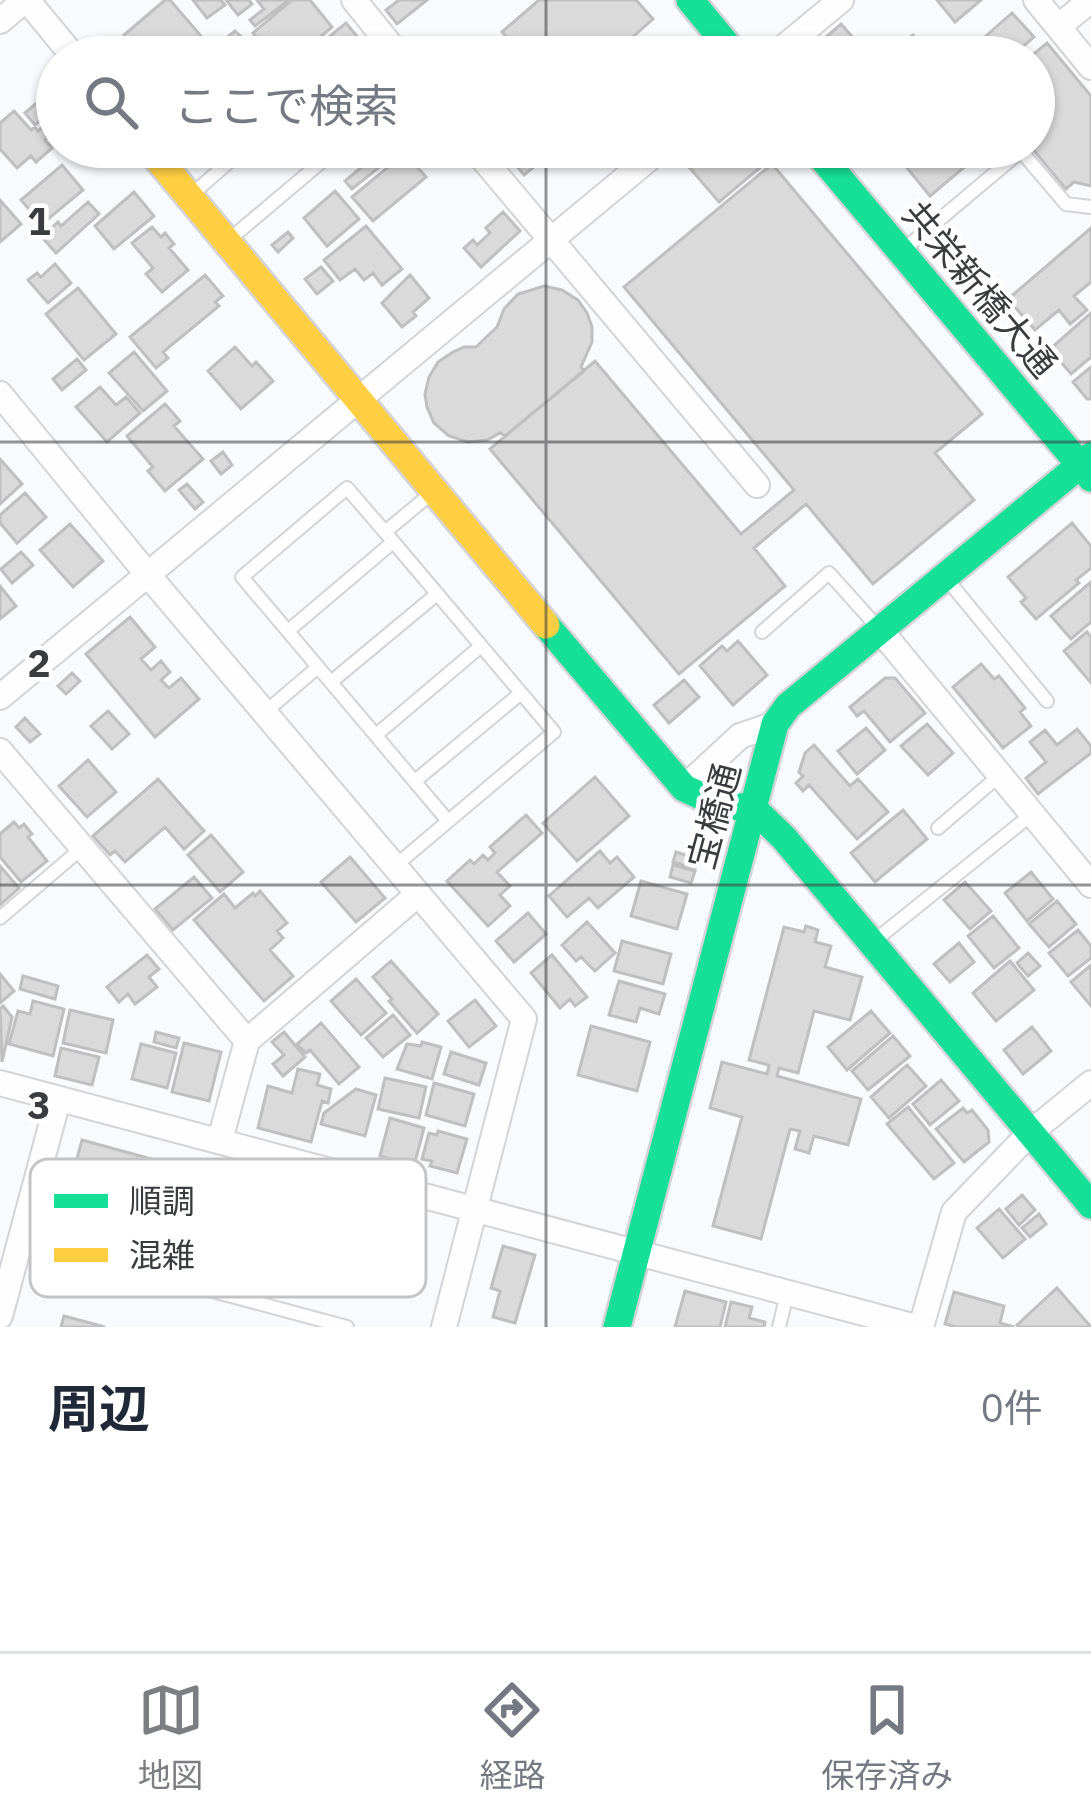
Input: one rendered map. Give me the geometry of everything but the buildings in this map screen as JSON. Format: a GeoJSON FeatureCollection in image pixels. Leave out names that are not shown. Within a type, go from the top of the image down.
{"type":"FeatureCollection","features":[{"type":"Feature","properties":{"kind":"street"},"geometry":{"type":"LineString","coordinates":[[0,21],[26,0],[56,36]]}},
{"type":"Feature","properties":{"kind":"street"},"geometry":{"type":"LineString","coordinates":[[353,0],[383,36]]}},
{"type":"Feature","properties":{"kind":"street"},"geometry":{"type":"LineString","coordinates":[[690,0],[720,36]]}},
{"type":"Feature","properties":{"kind":"street"},"geometry":{"type":"LineString","coordinates":[[797,36],[841,0]]}},
{"type":"Feature","properties":{"kind":"street"},"geometry":{"type":"LineString","coordinates":[[1036,0],[1091,67]]}},
{"type":"Feature","properties":{"kind":"street"},"geometry":{"type":"LineString","coordinates":[[1058,27],[1091,0]]}},
{"type":"Feature","properties":{"kind":"street"},"geometry":{"type":"LineString","coordinates":[[166,168],[684,788],[720,805],[753,808],[784,838],[1091,1205]]}},
{"type":"Feature","properties":{"kind":"street"},"geometry":{"type":"LineString","coordinates":[[490,168],[757,485]]}},
{"type":"Feature","properties":{"kind":"street"},"geometry":{"type":"LineString","coordinates":[[0,697],[638,168]]}},
{"type":"Feature","properties":{"kind":"street","name":"共栄新橋大通"},"geometry":{"type":"LineString","coordinates":[[831,168],[1088,466]]}},
{"type":"Feature","properties":{"kind":"street"},"geometry":{"type":"LineString","coordinates":[[0,394],[524,1019],[444,1327]]}},
{"type":"Feature","properties":{"kind":"street","name":"宝橋通"},"geometry":{"type":"LineString","coordinates":[[617,1327],[775,724],[788,706],[880,629],[1088,466]]}},
{"type":"Feature","properties":{"kind":"street"},"geometry":{"type":"LineString","coordinates":[[880,629],[1091,885]]}},
{"type":"Feature","properties":{"kind":"street"},"geometry":{"type":"LineString","coordinates":[[684,788],[740,736],[775,724]]}},
{"type":"Feature","properties":{"kind":"street"},"geometry":{"type":"LineString","coordinates":[[0,751],[247,1041]]}},
{"type":"Feature","properties":{"kind":"street"},"geometry":{"type":"LineString","coordinates":[[220,1140],[247,1041],[417,896]]}},
{"type":"Feature","properties":{"kind":"street"},"geometry":{"type":"LineString","coordinates":[[0,1083],[290,1159]]}},
{"type":"Feature","properties":{"kind":"street"},"geometry":{"type":"LineString","coordinates":[[426,1196],[918,1327],[954,1212],[1031,1132],[1091,1083]]}},
{"type":"Feature","properties":{"kind":"street"},"geometry":{"type":"LineString","coordinates":[[39,1159],[58,1100]]}},
{"type":"Feature","properties":{"kind":"street"},"geometry":{"type":"LineString","coordinates":[[0,1316],[6,1265],[30,1189]]}},
{"type":"Feature","properties":{"kind":"lane"},"geometry":{"type":"LineString","coordinates":[[189,196],[222,168]]}},
{"type":"Feature","properties":{"kind":"lane"},"geometry":{"type":"LineString","coordinates":[[227,242],[314,168]]}},
{"type":"Feature","properties":{"kind":"lane"},"geometry":{"type":"LineString","coordinates":[[902,252],[1001,168]]}},
{"type":"Feature","properties":{"kind":"lane"},"geometry":{"type":"LineString","coordinates":[[1035,168],[1066,204],[1091,207]]}},
{"type":"Feature","properties":{"kind":"lane"},"geometry":{"type":"LineString","coordinates":[[393,867],[448,821],[554,732],[347,488],[242,577],[448,821]]}},
{"type":"Feature","properties":{"kind":"lane"},"geometry":{"type":"LineString","coordinates":[[288,631],[434,492]]}},
{"type":"Feature","properties":{"kind":"lane"},"geometry":{"type":"LineString","coordinates":[[762,632],[829,572],[880,629]]}},
{"type":"Feature","properties":{"kind":"lane"},"geometry":{"type":"LineString","coordinates":[[945,577],[1047,700]]}},
{"type":"Feature","properties":{"kind":"lane"},"geometry":{"type":"LineString","coordinates":[[331,682],[437,594]]}},
{"type":"Feature","properties":{"kind":"lane"},"geometry":{"type":"LineString","coordinates":[[376,735],[481,646]]}},
{"type":"Feature","properties":{"kind":"lane"},"geometry":{"type":"LineString","coordinates":[[264,713],[319,668]]}},
{"type":"Feature","properties":{"kind":"lane"},"geometry":{"type":"LineString","coordinates":[[415,782],[520,693]]}},
{"type":"Feature","properties":{"kind":"lane"},"geometry":{"type":"LineString","coordinates":[[938,828],[1000,775]]}},
{"type":"Feature","properties":{"kind":"lane"},"geometry":{"type":"LineString","coordinates":[[872,943],[1032,814]]}},
{"type":"Feature","properties":{"kind":"lane"},"geometry":{"type":"LineString","coordinates":[[0,918],[82,847]]}},
{"type":"Feature","properties":{"kind":"lane"},"geometry":{"type":"LineString","coordinates":[[779,1327],[788,1292]]}},
{"type":"Feature","properties":{"kind":"lane"},"geometry":{"type":"LineString","coordinates":[[235,1297],[346,1327]]}},
{"type":"Feature","properties":{"kind":"traffic: fast"},"geometry":{"type":"LineString","coordinates":[[690,0],[720,36]]}},
{"type":"Feature","properties":{"kind":"traffic: fast"},"geometry":{"type":"LineString","coordinates":[[831,168],[1091,478]]}},
{"type":"Feature","properties":{"kind":"traffic: fast"},"geometry":{"type":"LineString","coordinates":[[617,1327],[775,724],[788,706],[1091,456]]}},
{"type":"Feature","properties":{"kind":"traffic: fast"},"geometry":{"type":"LineString","coordinates":[[546,625],[684,788],[720,805],[753,808],[784,838],[1091,1205]]}},
{"type":"Feature","properties":{"kind":"traffic: slow"},"geometry":{"type":"LineString","coordinates":[[165,168],[546,625]]}}]}
